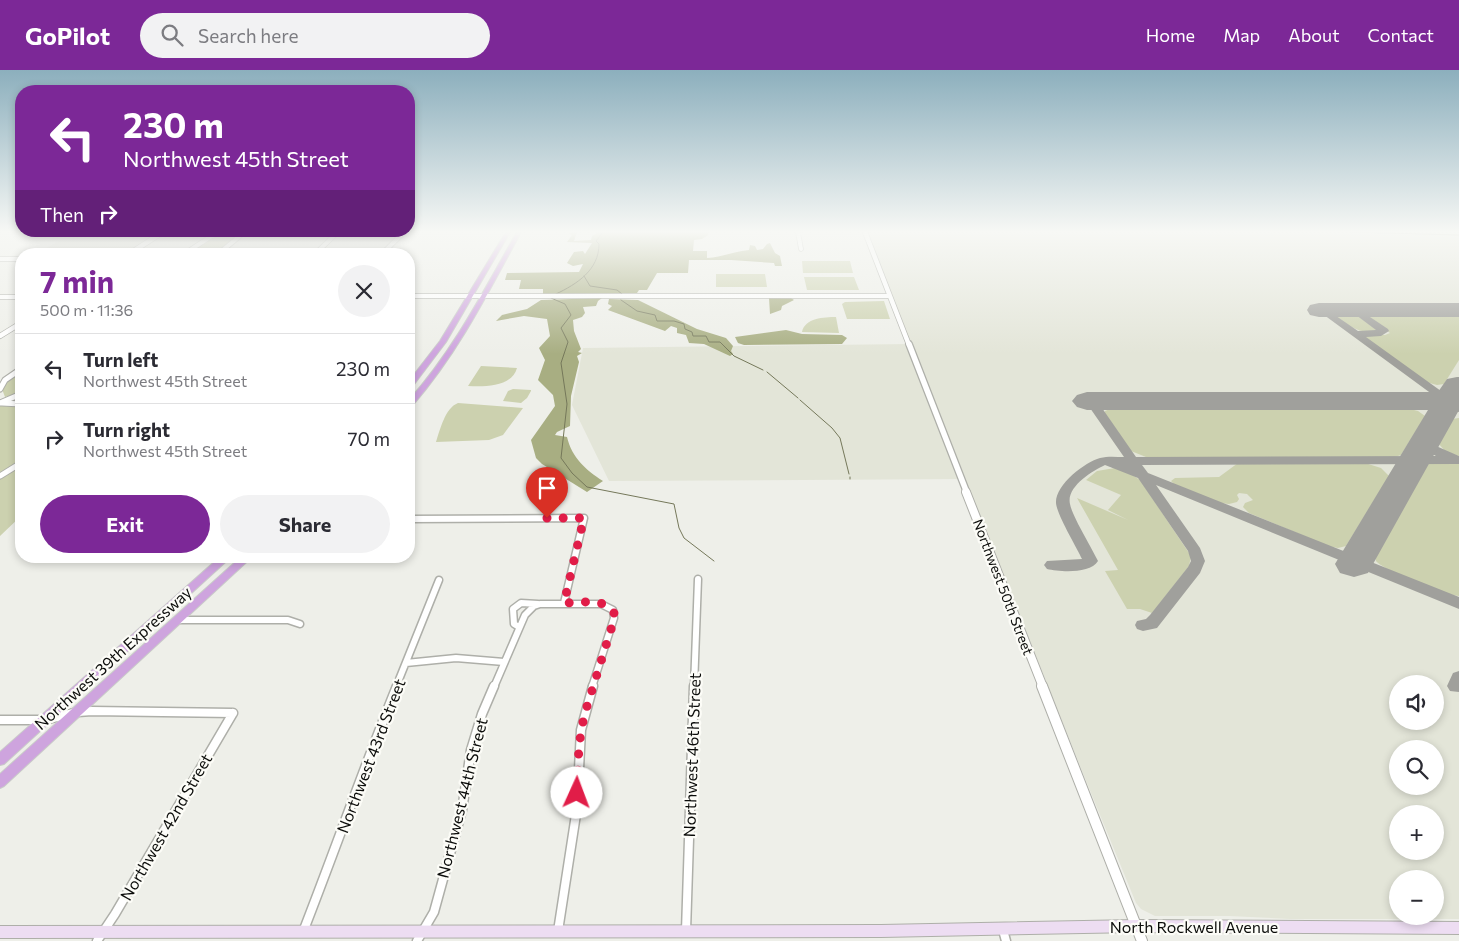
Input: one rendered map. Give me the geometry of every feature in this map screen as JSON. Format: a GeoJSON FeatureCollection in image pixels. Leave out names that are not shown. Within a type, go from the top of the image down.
{"type":"FeatureCollection","features":[{"type":"Feature","properties":{"kind":"highway"},"geometry":{"type":"LineString","coordinates":[[415,378],[438,349],[485,273]]}},
{"type":"Feature","properties":{"kind":"highway"},"geometry":{"type":"LineString","coordinates":[[415,396],[453,349],[497,273]]}},
{"type":"Feature","properties":{"kind":"highway"},"geometry":{"type":"LineString","coordinates":[[438,349],[453,349]]}},
{"type":"Feature","properties":{"kind":"highway","name":"Northwest 39th Expressway"},"geometry":{"type":"LineString","coordinates":[[0,760],[219,563]]}},
{"type":"Feature","properties":{"kind":"highway","name":"Northwest 39th Expressway"},"geometry":{"type":"LineString","coordinates":[[0,782],[241,563]]}},
{"type":"Feature","properties":{"kind":"main road","name":"North Rockwell Avenue"},"geometry":{"type":"LineString","coordinates":[[0,932],[100,936],[286,937],[303,932],[420,936],[518,936],[558,931],[620,936],[686,931],[754,936],[882,936],[1005,935],[1137,926],[1459,928]]}},
{"type":"Feature","properties":{"kind":"street","name":"Northwest 50th Street"},"geometry":{"type":"LineString","coordinates":[[880,273],[1142,941]]}},
{"type":"Feature","properties":{"kind":"street"},"geometry":{"type":"LineString","coordinates":[[415,296],[889,296]]}},
{"type":"Feature","properties":{"kind":"street"},"geometry":{"type":"LineString","coordinates":[[0,297],[15,297]]}},
{"type":"Feature","properties":{"kind":"street"},"geometry":{"type":"LineString","coordinates":[[0,336],[15,327]]}},
{"type":"Feature","properties":{"kind":"street"},"geometry":{"type":"LineString","coordinates":[[0,389],[5,380],[15,373]]}},
{"type":"Feature","properties":{"kind":"street"},"geometry":{"type":"LineString","coordinates":[[0,403],[15,397]]}},
{"type":"Feature","properties":{"kind":"street"},"geometry":{"type":"LineString","coordinates":[[0,403],[15,404]]}},
{"type":"Feature","properties":{"kind":"street"},"geometry":{"type":"LineString","coordinates":[[0,476],[15,467]]}},
{"type":"Feature","properties":{"kind":"street"},"geometry":{"type":"LineString","coordinates":[[415,519],[584,518],[564,603]]}},
{"type":"Feature","properties":{"kind":"street","name":"Northwest 46th Street"},"geometry":{"type":"LineString","coordinates":[[686,931],[698,579]]}},
{"type":"Feature","properties":{"kind":"street","name":"Northwest 43rd Street"},"geometry":{"type":"LineString","coordinates":[[303,932],[343,829],[355,790],[439,580]]}},
{"type":"Feature","properties":{"kind":"street"},"geometry":{"type":"LineString","coordinates":[[519,627],[514,624],[512,609],[521,603],[606,605],[612,610],[614,618],[584,716],[579,745],[576,817],[558,931]]}},
{"type":"Feature","properties":{"kind":"street","name":"Northwest 44th Street"},"geometry":{"type":"LineString","coordinates":[[420,936],[434,912],[459,822],[476,731],[519,627],[528,610],[540,604]]}},
{"type":"Feature","properties":{"kind":"street"},"geometry":{"type":"LineString","coordinates":[[179,620],[288,620],[300,624]]}},
{"type":"Feature","properties":{"kind":"street"},"geometry":{"type":"LineString","coordinates":[[406,663],[456,658],[504,662]]}},
{"type":"Feature","properties":{"kind":"street"},"geometry":{"type":"LineString","coordinates":[[0,720],[44,720],[78,712]]}},
{"type":"Feature","properties":{"kind":"street","name":"Northwest 42nd Street"},"geometry":{"type":"LineString","coordinates":[[78,712],[234,713],[100,936]]}},
{"type":"Feature","properties":{"kind":"shaded area"},"geometry":{"type":"Polygon","coordinates":[[[883,273],[1459,273],[1459,919],[1444,919],[1444,870],[1389,870],[1389,919],[1155,916],[1141,909],[1136,903],[965,479],[609,481],[572,405],[583,348],[910,344],[883,273]]]}},
{"type":"Feature","properties":{"kind":"green space"},"geometry":{"type":"Polygon","coordinates":[[[507,273],[688,273],[657,273],[647,290],[639,290],[637,293],[543,294],[543,289],[519,289],[521,280],[505,280],[507,273]]]}},
{"type":"Feature","properties":{"kind":"green space"},"geometry":{"type":"Polygon","coordinates":[[[803,273],[853,273],[803,273],[803,273]]]}},
{"type":"Feature","properties":{"kind":"green space"},"geometry":{"type":"Polygon","coordinates":[[[716,274],[765,274],[767,287],[716,287],[716,274]]]}},
{"type":"Feature","properties":{"kind":"green space"},"geometry":{"type":"Polygon","coordinates":[[[804,277],[854,277],[859,290],[807,290],[804,277]]]}},
{"type":"Feature","properties":{"kind":"green space"},"geometry":{"type":"Polygon","coordinates":[[[602,298],[596,306],[583,307],[585,313],[582,317],[573,320],[574,331],[581,349],[578,352],[582,353],[577,356],[579,362],[571,396],[570,426],[557,432],[555,435],[567,437],[572,451],[580,463],[603,481],[587,492],[542,464],[536,458],[531,440],[555,406],[553,395],[538,380],[545,360],[539,348],[550,336],[547,319],[524,316],[496,321],[502,315],[527,309],[541,300],[602,298]]]}},
{"type":"Feature","properties":{"kind":"green space"},"geometry":{"type":"Polygon","coordinates":[[[769,298],[791,298],[794,300],[782,306],[781,310],[770,314],[769,298]]]}},
{"type":"Feature","properties":{"kind":"green space"},"geometry":{"type":"Polygon","coordinates":[[[609,299],[638,300],[697,329],[726,338],[733,346],[731,351],[733,354],[730,356],[704,344],[689,343],[686,335],[677,333],[677,328],[671,326],[665,331],[608,310],[612,306],[608,304],[609,299]]]}},
{"type":"Feature","properties":{"kind":"green space"},"geometry":{"type":"Polygon","coordinates":[[[884,301],[890,319],[847,319],[842,304],[845,302],[884,301]]]}},
{"type":"Feature","properties":{"kind":"green space"},"geometry":{"type":"Polygon","coordinates":[[[1336,313],[1354,313],[1378,331],[1365,332],[1354,328],[1334,315],[1336,313]]]}},
{"type":"Feature","properties":{"kind":"green space"},"geometry":{"type":"Polygon","coordinates":[[[1368,313],[1459,313],[1459,360],[1444,384],[1437,385],[1426,382],[1362,335],[1385,335],[1390,333],[1368,316],[1368,313]]]}},
{"type":"Feature","properties":{"kind":"green space"},"geometry":{"type":"Polygon","coordinates":[[[836,317],[839,333],[802,332],[804,327],[811,321],[836,317]]]}},
{"type":"Feature","properties":{"kind":"green space"},"geometry":{"type":"Polygon","coordinates":[[[786,330],[802,334],[842,335],[847,338],[842,344],[744,345],[738,343],[735,337],[786,330]]]}},
{"type":"Feature","properties":{"kind":"green space"},"geometry":{"type":"Polygon","coordinates":[[[481,366],[517,368],[514,374],[504,382],[489,386],[468,386],[481,366]]]}},
{"type":"Feature","properties":{"kind":"green space"},"geometry":{"type":"Polygon","coordinates":[[[15,376],[15,394],[5,397],[2,389],[15,376]]]}},
{"type":"Feature","properties":{"kind":"green space"},"geometry":{"type":"Polygon","coordinates":[[[513,389],[531,391],[521,403],[503,401],[508,391],[513,389]]]}},
{"type":"Feature","properties":{"kind":"green space"},"geometry":{"type":"Polygon","coordinates":[[[458,403],[523,408],[503,435],[489,440],[436,442],[446,414],[458,403]]]}},
{"type":"Feature","properties":{"kind":"green space"},"geometry":{"type":"Polygon","coordinates":[[[0,404],[15,404],[15,522],[0,536],[0,404]]]}},
{"type":"Feature","properties":{"kind":"green space"},"geometry":{"type":"Polygon","coordinates":[[[1110,409],[1410,409],[1418,411],[1425,416],[1401,455],[1395,457],[1146,457],[1131,451],[1105,413],[1105,411],[1110,409]]]}},
{"type":"Feature","properties":{"kind":"green space"},"geometry":{"type":"Polygon","coordinates":[[[1459,418],[1459,456],[1445,451],[1438,443],[1452,419],[1459,418]]]}},
{"type":"Feature","properties":{"kind":"green space"},"geometry":{"type":"Polygon","coordinates":[[[1238,463],[1365,463],[1381,468],[1389,476],[1346,546],[1338,548],[1328,546],[1249,513],[1243,507],[1245,503],[1253,500],[1247,494],[1239,493],[1237,495],[1239,499],[1237,502],[1229,504],[1220,503],[1175,485],[1171,481],[1175,478],[1219,477],[1238,463]]]}},
{"type":"Feature","properties":{"kind":"green space"},"geometry":{"type":"Polygon","coordinates":[[[1430,463],[1459,463],[1459,596],[1441,592],[1390,571],[1376,561],[1375,557],[1426,465],[1430,463]]]}},
{"type":"Feature","properties":{"kind":"green space"},"geometry":{"type":"Polygon","coordinates":[[[1115,468],[1128,472],[1140,480],[1191,556],[1189,566],[1152,613],[1140,609],[1127,609],[1105,571],[1118,570],[1077,498],[1128,520],[1108,510],[1121,495],[1086,480],[1097,471],[1115,468]]]}},
{"type":"Feature","properties":{"kind":"waterway"},"geometry":{"type":"LineString","coordinates":[[584,276],[587,273]]}},
{"type":"Feature","properties":{"kind":"waterway"},"geometry":{"type":"LineString","coordinates":[[556,294],[572,286],[584,276]]}},
{"type":"Feature","properties":{"kind":"waterway"},"geometry":{"type":"LineString","coordinates":[[584,276],[590,286],[617,290],[622,294]]}},
{"type":"Feature","properties":{"kind":"waterway"},"geometry":{"type":"LineString","coordinates":[[551,298],[565,304],[571,315],[561,328],[568,342],[561,363],[567,404],[561,458],[572,473],[587,487],[674,504],[679,528],[684,538],[714,561]]}},
{"type":"Feature","properties":{"kind":"waterway"},"geometry":{"type":"LineString","coordinates":[[621,300],[637,311],[655,315],[657,321],[674,321],[684,324],[685,329],[692,332],[693,336],[706,336],[709,342],[720,342],[734,356],[763,370]]}},
{"type":"Feature","properties":{"kind":"waterway"},"geometry":{"type":"LineString","coordinates":[[767,372],[798,398]]}},
{"type":"Feature","properties":{"kind":"waterway"},"geometry":{"type":"LineString","coordinates":[[800,400],[832,428],[840,438],[849,474]]}},
{"type":"Feature","properties":{"kind":"taxiway"},"geometry":{"type":"LineString","coordinates":[[1323,310],[1356,334]]}},
{"type":"Feature","properties":{"kind":"taxiway"},"geometry":{"type":"LineString","coordinates":[[1355,310],[1384,331],[1381,333],[1356,334]]}},
{"type":"Feature","properties":{"kind":"taxiway"},"geometry":{"type":"LineString","coordinates":[[1356,334],[1459,409]]}},
{"type":"Feature","properties":{"kind":"taxiway"},"geometry":{"type":"LineString","coordinates":[[1112,401],[1098,403],[1096,408],[1133,461]]}},
{"type":"Feature","properties":{"kind":"taxiway"},"geometry":{"type":"LineString","coordinates":[[1426,439],[1432,449],[1451,457]]}},
{"type":"Feature","properties":{"kind":"taxiway"},"geometry":{"type":"LineString","coordinates":[[1133,461],[1459,460]]}},
{"type":"Feature","properties":{"kind":"taxiway"},"geometry":{"type":"LineString","coordinates":[[1052,565],[1082,565],[1091,561],[1063,505],[1063,498],[1070,485],[1076,478],[1103,461],[1133,461]]}},
{"type":"Feature","properties":{"kind":"taxiway"},"geometry":{"type":"LineString","coordinates":[[1133,461],[1143,476]]}},
{"type":"Feature","properties":{"kind":"taxiway"},"geometry":{"type":"LineString","coordinates":[[1111,464],[1143,476]]}},
{"type":"Feature","properties":{"kind":"taxiway"},"geometry":{"type":"LineString","coordinates":[[1143,476],[1459,603]]}},
{"type":"Feature","properties":{"kind":"taxiway"},"geometry":{"type":"LineString","coordinates":[[1143,476],[1195,551],[1198,561],[1195,569],[1156,619],[1151,624],[1143,625]]}},
{"type":"Feature","properties":{"kind":"taxiway"},"geometry":{"type":"LineString","coordinates":[[1456,686],[1459,678]]}},
{"type":"Feature","properties":{"kind":"runway"},"geometry":{"type":"LineString","coordinates":[[1319,310],[1459,310]]}},
{"type":"Feature","properties":{"kind":"runway"},"geometry":{"type":"LineString","coordinates":[[1448,401],[1457,385]]}},
{"type":"Feature","properties":{"kind":"runway"},"geometry":{"type":"LineString","coordinates":[[1087,401],[1448,401]]}},
{"type":"Feature","properties":{"kind":"runway"},"geometry":{"type":"LineString","coordinates":[[1354,564],[1448,401]]}},
{"type":"Feature","properties":{"kind":"runway"},"geometry":{"type":"LineString","coordinates":[[1448,401],[1459,401]]}},
{"type":"Feature","properties":{"kind":"route"},"geometry":{"type":"LineString","coordinates":[[547,518],[584,518],[564,603],[606,605],[614,613],[613,623],[584,716],[579,745],[577,793]]}}]}
